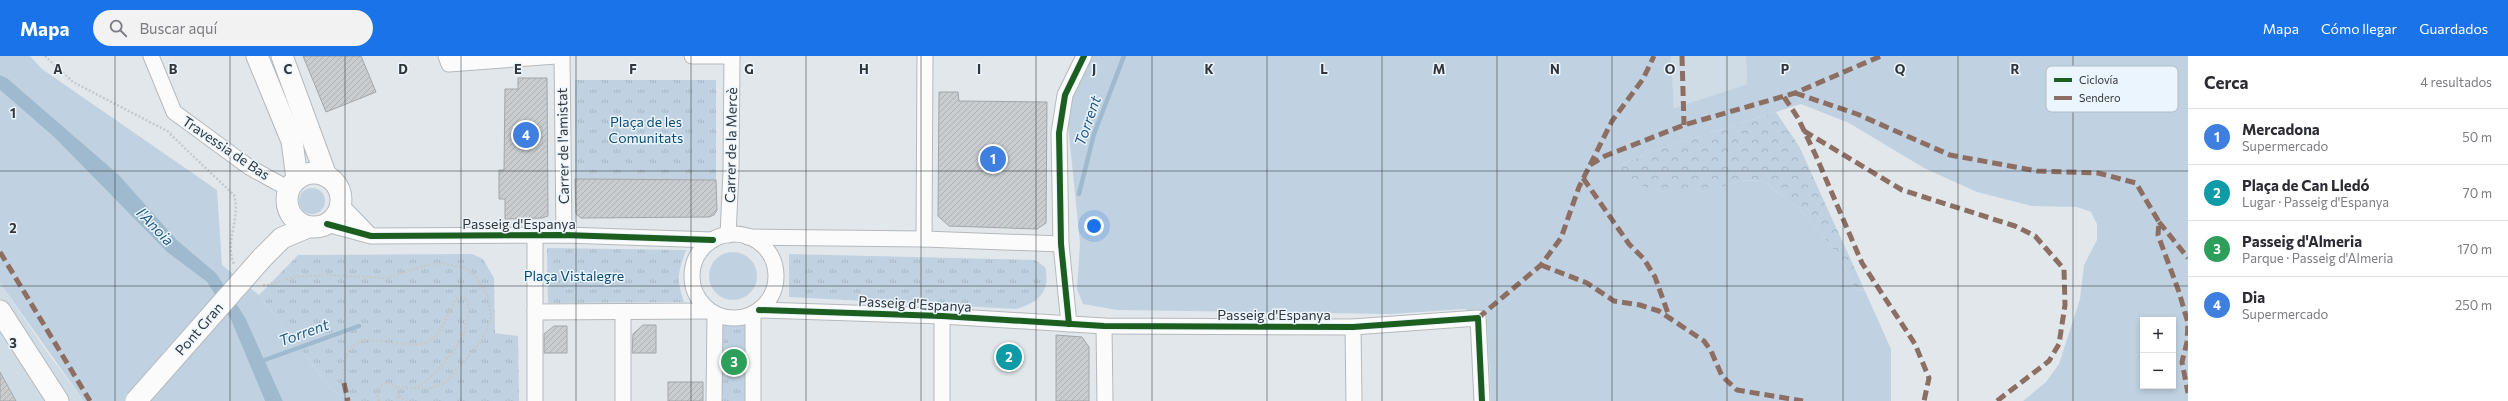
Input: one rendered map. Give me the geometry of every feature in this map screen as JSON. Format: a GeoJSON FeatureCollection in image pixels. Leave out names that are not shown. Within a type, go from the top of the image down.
{"type":"FeatureCollection","features":[{"type":"Feature","properties":{"kind":"street","name":"Travessia de Bas"},"geometry":{"type":"LineString","coordinates":[[151,56],[174,112],[249,167],[291,192]]}},
{"type":"Feature","properties":{"kind":"street"},"geometry":{"type":"LineString","coordinates":[[257,56],[292,141],[291,192],[297,222],[318,225]]}},
{"type":"Feature","properties":{"kind":"street"},"geometry":{"type":"LineString","coordinates":[[282,56],[326,176],[338,188],[341,205],[371,236]]}},
{"type":"Feature","properties":{"kind":"street"},"geometry":{"type":"LineString","coordinates":[[448,60],[556,56]]}},
{"type":"Feature","properties":{"kind":"street","name":"Carrer de l'amistat"},"geometry":{"type":"LineString","coordinates":[[562,56],[564,235]]}},
{"type":"Feature","properties":{"kind":"street"},"geometry":{"type":"LineString","coordinates":[[692,56],[732,56]]}},
{"type":"Feature","properties":{"kind":"street","name":"Carrer de la Mercè"},"geometry":{"type":"LineString","coordinates":[[728,235],[731,172],[732,56]]}},
{"type":"Feature","properties":{"kind":"street"},"geometry":{"type":"LineString","coordinates":[[924,239],[925,56]]}},
{"type":"Feature","properties":{"kind":"street"},"geometry":{"type":"LineString","coordinates":[[1069,324],[1061,244],[1060,133],[1065,95],[1084,56]]}},
{"type":"Feature","properties":{"kind":"street"},"geometry":{"type":"LineString","coordinates":[[262,258],[291,192],[311,173],[326,176]]}},
{"type":"Feature","properties":{"kind":"street"},"geometry":{"type":"LineString","coordinates":[[262,258],[282,238],[318,225],[336,216],[341,205]]}},
{"type":"Feature","properties":{"kind":"street","name":"Passeig d'Espanya"},"geometry":{"type":"LineString","coordinates":[[318,225],[371,236],[564,235],[714,240]]}},
{"type":"Feature","properties":{"kind":"street","name":"Passeig d'Espanya"},"geometry":{"type":"LineString","coordinates":[[1061,244],[924,239],[748,237],[728,235],[714,240],[702,248],[695,260],[692,274],[693,288],[700,301],[712,312],[727,318],[740,318],[756,312],[942,316],[1104,326],[1353,327],[1478,318],[1482,401]]}},
{"type":"Feature","properties":{"kind":"street"},"geometry":{"type":"LineString","coordinates":[[535,236],[535,401]]}},
{"type":"Feature","properties":{"kind":"street","name":"Passeig d'Espanya"},"geometry":{"type":"LineString","coordinates":[[748,237],[759,243],[768,252],[774,270],[774,289],[768,301],[756,312]]}},
{"type":"Feature","properties":{"kind":"street","name":"Pont Gran"},"geometry":{"type":"LineString","coordinates":[[136,401],[262,258]]}},
{"type":"Feature","properties":{"kind":"street"},"geometry":{"type":"LineString","coordinates":[[0,311],[58,401]]}},
{"type":"Feature","properties":{"kind":"street","name":"Passeig d'Espanya"},"geometry":{"type":"LineString","coordinates":[[535,312],[712,312]]}},
{"type":"Feature","properties":{"kind":"street"},"geometry":{"type":"LineString","coordinates":[[623,312],[623,401]]}},
{"type":"Feature","properties":{"kind":"street"},"geometry":{"type":"LineString","coordinates":[[712,312],[714,401]]}},
{"type":"Feature","properties":{"kind":"street"},"geometry":{"type":"LineString","coordinates":[[752,401],[756,312]]}},
{"type":"Feature","properties":{"kind":"street"},"geometry":{"type":"LineString","coordinates":[[942,316],[942,401]]}},
{"type":"Feature","properties":{"kind":"street"},"geometry":{"type":"LineString","coordinates":[[1104,326],[1105,401]]}},
{"type":"Feature","properties":{"kind":"street"},"geometry":{"type":"LineString","coordinates":[[1353,327],[1354,401]]}},
{"type":"Feature","properties":{"kind":"path"},"geometry":{"type":"LineString","coordinates":[[44,56],[73,82],[170,134],[234,196],[237,208],[230,252],[237,270]]}},
{"type":"Feature","properties":{"kind":"path"},"geometry":{"type":"LineString","coordinates":[[170,134],[180,117]]}},
{"type":"Feature","properties":{"kind":"path"},"geometry":{"type":"LineString","coordinates":[[258,285],[270,285],[294,277],[327,275],[386,278],[430,264],[442,263],[465,268],[475,275],[487,295],[491,319],[481,342],[450,380],[434,388],[397,387],[392,384],[382,384],[377,392],[379,401]]}},
{"type":"Feature","properties":{"kind":"path"},"geometry":{"type":"LineString","coordinates":[[344,383],[346,359],[356,345],[373,340],[416,344],[428,342],[441,328],[456,299],[462,297],[467,299],[469,304],[466,323],[454,350],[431,377],[414,388]]}},
{"type":"Feature","properties":{"kind":"path"},"geometry":{"type":"LineString","coordinates":[[397,387],[400,396],[407,401]]}},
{"type":"Feature","properties":{"kind":"path"},"geometry":{"type":"LineString","coordinates":[[397,401],[400,396]]}},
{"type":"Feature","properties":{"kind":"shaded area"},"geometry":{"type":"Polygon","coordinates":[[[1671,56],[1746,56],[1747,84],[1674,108],[1671,56]]]}},
{"type":"Feature","properties":{"kind":"shaded area"},"geometry":{"type":"Polygon","coordinates":[[[0,283],[49,355],[84,401],[0,401],[0,283]]]}},
{"type":"Feature","properties":{"kind":"green space"},"geometry":{"type":"Polygon","coordinates":[[[0,56],[30,56],[42,69],[217,190],[222,265],[259,295],[331,389],[350,401],[283,401],[245,317],[216,273],[177,240],[119,175],[7,78],[0,75],[0,56]]]}},
{"type":"Feature","properties":{"kind":"green space"},"geometry":{"type":"Polygon","coordinates":[[[1091,56],[1671,56],[1674,108],[1747,84],[1746,56],[2188,56],[2188,401],[2023,401],[2046,382],[2059,364],[2080,299],[2084,265],[2097,240],[2097,224],[2091,212],[2077,207],[2032,206],[1977,192],[1924,168],[1849,123],[1801,104],[1659,149],[1612,168],[1717,189],[1740,180],[1764,181],[1800,210],[1824,237],[1843,262],[1855,290],[1865,291],[1891,349],[1891,401],[1491,401],[1487,326],[1465,309],[1391,314],[1117,310],[1083,304],[1077,289],[1080,243],[1067,115],[1075,84],[1091,56]]]}},
{"type":"Feature","properties":{"kind":"green space","name":"Plaça de les Comunitats"},"geometry":{"type":"Polygon","coordinates":[[[575,80],[716,80],[716,180],[575,179],[575,80]]]}},
{"type":"Feature","properties":{"kind":"green space"},"geometry":{"type":"Polygon","coordinates":[[[0,90],[54,137],[167,252],[207,282],[231,320],[265,401],[84,401],[0,283],[0,90]]]}},
{"type":"Feature","properties":{"kind":"green space"},"geometry":{"type":"Polygon","coordinates":[[[1776,112],[1799,146],[1865,291],[1855,290],[1843,262],[1824,237],[1800,210],[1764,181],[1740,180],[1717,189],[1680,194],[1644,187],[1612,168],[1659,149],[1776,112]]]}},
{"type":"Feature","properties":{"kind":"green space"},"geometry":{"type":"Polygon","coordinates":[[[312,188],[321,192],[325,201],[321,210],[312,214],[303,210],[299,201],[303,192],[312,188]]]}},
{"type":"Feature","properties":{"kind":"green space","name":"Plaça Vistalegre"},"geometry":{"type":"Polygon","coordinates":[[[547,248],[686,250],[679,276],[684,302],[548,303],[547,248]]]}},
{"type":"Feature","properties":{"kind":"green space"},"geometry":{"type":"Polygon","coordinates":[[[728,252],[738,252],[747,256],[753,262],[756,267],[756,285],[747,296],[738,300],[728,300],[719,296],[713,290],[709,281],[709,271],[713,262],[719,256],[728,252]]]}},
{"type":"Feature","properties":{"kind":"green space"},"geometry":{"type":"Polygon","coordinates":[[[472,254],[483,259],[494,278],[495,333],[518,336],[519,401],[350,401],[331,389],[259,295],[298,255],[472,254]]]}},
{"type":"Feature","properties":{"kind":"green space"},"geometry":{"type":"Polygon","coordinates":[[[789,254],[1035,260],[1045,267],[1046,283],[1045,289],[1037,299],[1032,303],[1017,309],[789,297],[789,254]]]}},
{"type":"Feature","properties":{"kind":"green space"},"geometry":{"type":"Polygon","coordinates":[[[720,324],[750,324],[748,401],[719,401],[720,324]]]}},
{"type":"Feature","properties":{"kind":"water","name":"l'Anoia"},"geometry":{"type":"Polygon","coordinates":[[[0,75],[7,78],[119,175],[177,240],[216,273],[245,317],[283,401],[265,401],[231,320],[207,282],[167,252],[54,137],[0,90],[0,75]]]}},
{"type":"Feature","properties":{"kind":"building"},"geometry":{"type":"Polygon","coordinates":[[[303,56],[361,56],[376,92],[326,112],[303,56]]]}},
{"type":"Feature","properties":{"kind":"building"},"geometry":{"type":"Polygon","coordinates":[[[518,78],[547,78],[548,216],[542,218],[505,219],[505,199],[499,199],[499,170],[504,170],[505,89],[518,89],[518,78]]]}},
{"type":"Feature","properties":{"kind":"building"},"geometry":{"type":"Polygon","coordinates":[[[939,92],[958,92],[959,101],[1047,102],[1046,223],[1037,229],[949,226],[938,216],[939,92]]]}},
{"type":"Feature","properties":{"kind":"building"},"geometry":{"type":"Polygon","coordinates":[[[575,179],[716,180],[717,210],[714,215],[709,217],[581,218],[576,214],[575,179]]]}},
{"type":"Feature","properties":{"kind":"building"},"geometry":{"type":"Polygon","coordinates":[[[643,325],[656,325],[656,353],[632,353],[633,334],[643,325]]]}},
{"type":"Feature","properties":{"kind":"building"},"geometry":{"type":"Polygon","coordinates":[[[554,326],[567,326],[567,353],[544,353],[544,334],[554,326]]]}},
{"type":"Feature","properties":{"kind":"building"},"geometry":{"type":"Polygon","coordinates":[[[1056,335],[1082,337],[1089,347],[1089,401],[1056,401],[1056,335]]]}},
{"type":"Feature","properties":{"kind":"building"},"geometry":{"type":"Polygon","coordinates":[[[0,372],[16,401],[0,401],[0,372]]]}},
{"type":"Feature","properties":{"kind":"building"},"geometry":{"type":"Polygon","coordinates":[[[668,382],[703,382],[703,401],[668,401],[668,382]]]}},
{"type":"Feature","properties":{"kind":"waterway","name":"Torrent"},"geometry":{"type":"LineString","coordinates":[[1079,194],[1094,134],[1124,56]]}},
{"type":"Feature","properties":{"kind":"waterway","name":"Torrent"},"geometry":{"type":"LineString","coordinates":[[259,362],[359,326]]}},
{"type":"Feature","properties":{"kind":"marked path"},"geometry":{"type":"LineString","coordinates":[[1590,165],[1612,121],[1643,79],[1654,56]]}},
{"type":"Feature","properties":{"kind":"marked path"},"geometry":{"type":"LineString","coordinates":[[1682,56],[1684,125]]}},
{"type":"Feature","properties":{"kind":"marked path"},"geometry":{"type":"LineString","coordinates":[[1478,318],[1541,265],[1561,238],[1579,187],[1590,165],[1605,156],[1684,125],[1795,93],[1881,56]]}},
{"type":"Feature","properties":{"kind":"marked path"},"geometry":{"type":"LineString","coordinates":[[1795,93],[1857,114],[1950,155],[2037,171],[2098,173],[2136,183],[2159,222],[2158,235],[2179,292],[2188,323],[2187,342],[2182,362],[2188,393]]}},
{"type":"Feature","properties":{"kind":"marked path"},"geometry":{"type":"LineString","coordinates":[[1784,97],[1798,118],[1816,156],[1862,263],[1915,344],[1929,378],[1924,401]]}},
{"type":"Feature","properties":{"kind":"marked path"},"geometry":{"type":"LineString","coordinates":[[1804,131],[1902,190],[2015,226],[2035,236],[2064,269],[2065,305],[2059,344],[2049,361],[1997,401]]}},
{"type":"Feature","properties":{"kind":"marked path"},"geometry":{"type":"LineString","coordinates":[[1583,178],[1629,244],[1644,259],[1655,277],[1670,319]]}},
{"type":"Feature","properties":{"kind":"marked path"},"geometry":{"type":"LineString","coordinates":[[2159,222],[2188,258]]}},
{"type":"Feature","properties":{"kind":"marked path"},"geometry":{"type":"LineString","coordinates":[[0,252],[90,401]]}},
{"type":"Feature","properties":{"kind":"marked path"},"geometry":{"type":"LineString","coordinates":[[1541,265],[1587,283],[1614,301],[1640,305],[1659,311],[1704,341],[1711,351],[1722,376],[1737,390],[1803,401]]}},
{"type":"Feature","properties":{"kind":"marked path"},"geometry":{"type":"LineString","coordinates":[[344,383],[348,401]]}},
{"type":"Feature","properties":{"kind":"cycle path"},"geometry":{"type":"LineString","coordinates":[[1069,324],[1061,244],[1059,133],[1065,95],[1084,56]]}},
{"type":"Feature","properties":{"kind":"cycle path"},"geometry":{"type":"LineString","coordinates":[[327,224],[371,236],[564,235],[713,240]]}},
{"type":"Feature","properties":{"kind":"cycle path"},"geometry":{"type":"LineString","coordinates":[[759,310],[942,316],[1104,326],[1353,327],[1478,318],[1482,401]]}},
{"type":"Feature","properties":{"kind":"place","name":"Dia"},"geometry":{"type":"Point","coordinates":[526,135]}},
{"type":"Feature","properties":{"kind":"place","name":"Mercadona"},"geometry":{"type":"Point","coordinates":[993,159]}},
{"type":"Feature","properties":{"kind":"place","name":"Plaça de Can Lledó"},"geometry":{"type":"Point","coordinates":[1009,357]}},
{"type":"Feature","properties":{"kind":"place","name":"Passeig d'Almeria"},"geometry":{"type":"Point","coordinates":[734,362]}}]}
